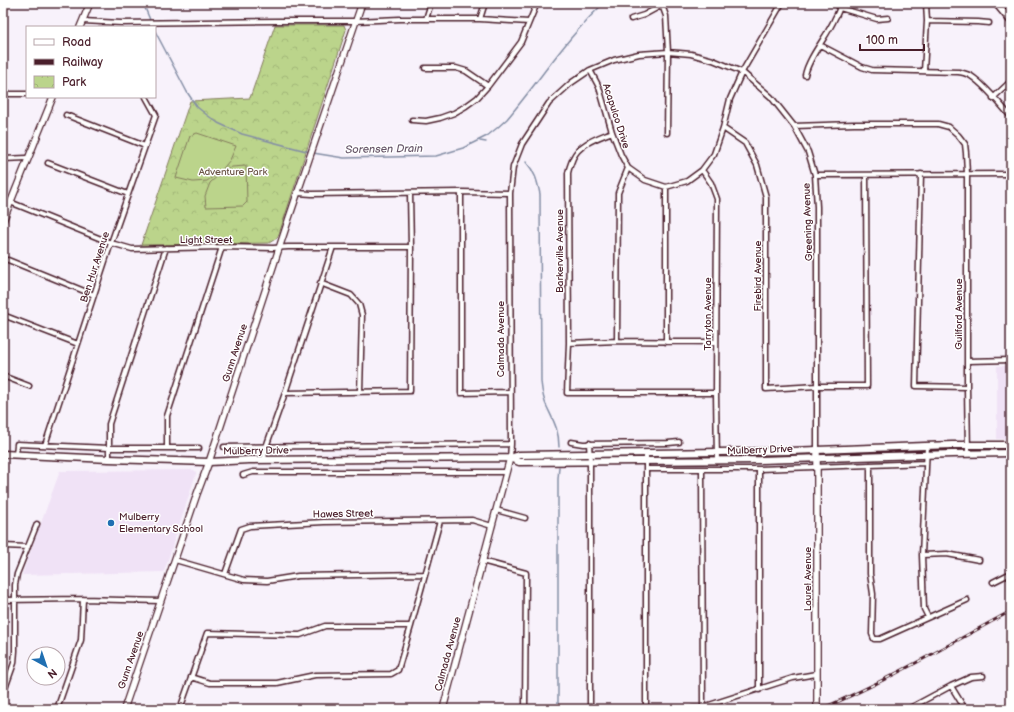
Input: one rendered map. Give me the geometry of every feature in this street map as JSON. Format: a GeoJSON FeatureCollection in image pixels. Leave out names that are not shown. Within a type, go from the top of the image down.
{"type":"FeatureCollection","features":[{"type":"Feature","properties":{"kind":"main road"},"geometry":{"type":"LineString","coordinates":[[996,3],[1011,21]]}},
{"type":"Feature","properties":{"kind":"main road"},"geometry":{"type":"LineString","coordinates":[[1008,3],[1011,7]]}},
{"type":"Feature","properties":{"kind":"main road","name":"Mulberry Drive"},"geometry":{"type":"LineString","coordinates":[[3,454],[209,462],[264,460],[510,458],[519,455],[646,454],[1011,445]]}},
{"type":"Feature","properties":{"kind":"main road","name":"Mulberry Drive"},"geometry":{"type":"LineString","coordinates":[[510,458],[519,462],[646,462],[1011,453]]}},
{"type":"Feature","properties":{"kind":"street"},"geometry":{"type":"LineString","coordinates":[[90,3],[82,24],[121,25],[146,22],[356,21],[426,19],[480,19],[529,22]]}},
{"type":"Feature","properties":{"kind":"street","name":"Gunn Avenue"},"geometry":{"type":"LineString","coordinates":[[124,709],[209,462],[309,158],[362,3]]}},
{"type":"Feature","properties":{"kind":"street"},"geometry":{"type":"LineString","coordinates":[[426,19],[431,3]]}},
{"type":"Feature","properties":{"kind":"street"},"geometry":{"type":"LineString","coordinates":[[480,19],[486,3]]}},
{"type":"Feature","properties":{"kind":"street"},"geometry":{"type":"LineString","coordinates":[[412,120],[440,118],[454,113],[477,98],[488,86],[521,42],[537,3]]}},
{"type":"Feature","properties":{"kind":"street"},"geometry":{"type":"LineString","coordinates":[[666,342],[666,187],[687,181],[702,170],[714,154],[723,128],[730,99],[742,72],[782,3]]}},
{"type":"Feature","properties":{"kind":"street"},"geometry":{"type":"LineString","coordinates":[[805,75],[807,66],[831,28],[840,8],[840,3]]}},
{"type":"Feature","properties":{"kind":"street"},"geometry":{"type":"LineString","coordinates":[[924,71],[927,21],[926,3]]}},
{"type":"Feature","properties":{"kind":"street"},"geometry":{"type":"LineString","coordinates":[[632,19],[644,15],[664,4],[668,52],[666,132]]}},
{"type":"Feature","properties":{"kind":"street"},"geometry":{"type":"LineString","coordinates":[[840,8],[877,19],[888,18]]}},
{"type":"Feature","properties":{"kind":"street"},"geometry":{"type":"LineString","coordinates":[[927,21],[989,23]]}},
{"type":"Feature","properties":{"kind":"street"},"geometry":{"type":"LineString","coordinates":[[820,45],[862,67],[872,70],[965,73],[980,83],[1011,117]]}},
{"type":"Feature","properties":{"kind":"street","name":"Greening Avenue"},"geometry":{"type":"LineString","coordinates":[[668,52],[691,54],[713,60],[742,72],[772,97],[794,126],[808,152],[815,175],[817,207],[817,450]]}},
{"type":"Feature","properties":{"kind":"street","name":"Calmada Avenue"},"geometry":{"type":"LineString","coordinates":[[443,709],[510,458],[510,193],[513,167],[522,144],[549,103],[572,83],[590,70],[614,60],[639,54],[668,52]]}},
{"type":"Feature","properties":{"kind":"street"},"geometry":{"type":"LineString","coordinates":[[425,68],[456,68],[466,71],[488,86]]}},
{"type":"Feature","properties":{"kind":"street","name":"Acapulco Drive"},"geometry":{"type":"LineString","coordinates":[[590,70],[599,87],[620,154],[628,168],[645,180],[666,187]]}},
{"type":"Feature","properties":{"kind":"street"},"geometry":{"type":"LineString","coordinates":[[993,98],[1011,81]]}},
{"type":"Feature","properties":{"kind":"street"},"geometry":{"type":"LineString","coordinates":[[3,94],[26,94]]}},
{"type":"Feature","properties":{"kind":"street"},"geometry":{"type":"LineString","coordinates":[[3,221],[53,98]]}},
{"type":"Feature","properties":{"kind":"street","name":"Ben Hur Avenue"},"geometry":{"type":"LineString","coordinates":[[45,445],[111,243],[156,115],[147,98]]}},
{"type":"Feature","properties":{"kind":"street"},"geometry":{"type":"LineString","coordinates":[[66,115],[145,146]]}},
{"type":"Feature","properties":{"kind":"street","name":"Guilford Avenue"},"geometry":{"type":"LineString","coordinates":[[794,126],[938,124],[948,127],[958,135],[965,144],[968,174],[968,453]]}},
{"type":"Feature","properties":{"kind":"street","name":"Firebird Avenue"},"geometry":{"type":"LineString","coordinates":[[723,128],[745,143],[757,165],[766,197],[766,389],[817,386]]}},
{"type":"Feature","properties":{"kind":"street","name":"Barkerville Avenue"},"geometry":{"type":"LineString","coordinates":[[612,132],[591,140],[581,147],[573,157],[568,173],[569,343],[567,392],[716,393]]}},
{"type":"Feature","properties":{"kind":"street"},"geometry":{"type":"LineString","coordinates":[[3,159],[28,158]]}},
{"type":"Feature","properties":{"kind":"street"},"geometry":{"type":"LineString","coordinates":[[48,163],[128,194]]}},
{"type":"Feature","properties":{"kind":"street"},"geometry":{"type":"LineString","coordinates":[[617,341],[618,193],[628,168]]}},
{"type":"Feature","properties":{"kind":"street","name":"Tarryton Avenue"},"geometry":{"type":"LineString","coordinates":[[702,170],[711,183],[717,200],[717,461]]}},
{"type":"Feature","properties":{"kind":"street"},"geometry":{"type":"LineString","coordinates":[[920,174],[916,386],[967,387]]}},
{"type":"Feature","properties":{"kind":"street"},"geometry":{"type":"LineString","coordinates":[[815,175],[1011,174]]}},
{"type":"Feature","properties":{"kind":"street"},"geometry":{"type":"LineString","coordinates":[[817,386],[867,386],[866,175]]}},
{"type":"Feature","properties":{"kind":"street"},"geometry":{"type":"LineString","coordinates":[[460,192],[461,393],[510,392]]}},
{"type":"Feature","properties":{"kind":"street"},"geometry":{"type":"LineString","coordinates":[[298,193],[510,193]]}},
{"type":"Feature","properties":{"kind":"street"},"geometry":{"type":"LineString","coordinates":[[285,393],[410,391],[410,194]]}},
{"type":"Feature","properties":{"kind":"street","name":"Light Street"},"geometry":{"type":"LineString","coordinates":[[10,202],[111,243],[132,249],[222,247],[411,247]]}},
{"type":"Feature","properties":{"kind":"street"},"geometry":{"type":"LineString","coordinates":[[167,447],[167,416],[222,247]]}},
{"type":"Feature","properties":{"kind":"street"},"geometry":{"type":"LineString","coordinates":[[264,460],[266,446],[333,247]]}},
{"type":"Feature","properties":{"kind":"street"},"geometry":{"type":"LineString","coordinates":[[109,459],[109,424],[166,248]]}},
{"type":"Feature","properties":{"kind":"street"},"geometry":{"type":"LineString","coordinates":[[8,260],[94,295]]}},
{"type":"Feature","properties":{"kind":"street"},"geometry":{"type":"LineString","coordinates":[[320,283],[351,295],[359,304],[362,315],[360,392]]}},
{"type":"Feature","properties":{"kind":"street"},"geometry":{"type":"LineString","coordinates":[[3,315],[78,344]]}},
{"type":"Feature","properties":{"kind":"street"},"geometry":{"type":"LineString","coordinates":[[569,343],[617,341],[716,342]]}},
{"type":"Feature","properties":{"kind":"street"},"geometry":{"type":"LineString","coordinates":[[968,361],[1011,360]]}},
{"type":"Feature","properties":{"kind":"street"},"geometry":{"type":"LineString","coordinates":[[3,376],[29,386]]}},
{"type":"Feature","properties":{"kind":"street"},"geometry":{"type":"LineString","coordinates":[[571,442],[589,444],[679,442]]}},
{"type":"Feature","properties":{"kind":"street"},"geometry":{"type":"LineString","coordinates":[[16,455],[17,444],[109,448],[199,448]]}},
{"type":"Feature","properties":{"kind":"street","name":"Mulberry Drive"},"geometry":{"type":"LineString","coordinates":[[224,447],[511,444]]}},
{"type":"Feature","properties":{"kind":"street"},"geometry":{"type":"LineString","coordinates":[[589,444],[590,709]]}},
{"type":"Feature","properties":{"kind":"street"},"geometry":{"type":"LineString","coordinates":[[927,446],[922,555],[924,609],[928,617]]}},
{"type":"Feature","properties":{"kind":"street","name":"Laurel Avenue"},"geometry":{"type":"LineString","coordinates":[[817,450],[817,709]]}},
{"type":"Feature","properties":{"kind":"street"},"geometry":{"type":"LineString","coordinates":[[646,454],[646,709]]}},
{"type":"Feature","properties":{"kind":"street"},"geometry":{"type":"LineString","coordinates":[[646,469],[759,469],[926,463]]}},
{"type":"Feature","properties":{"kind":"street"},"geometry":{"type":"LineString","coordinates":[[870,465],[870,574],[873,594],[872,634],[874,639],[880,639],[967,600]]}},
{"type":"Feature","properties":{"kind":"street"},"geometry":{"type":"LineString","coordinates":[[702,469],[704,707]]}},
{"type":"Feature","properties":{"kind":"street"},"geometry":{"type":"LineString","coordinates":[[759,469],[759,690]]}},
{"type":"Feature","properties":{"kind":"street"},"geometry":{"type":"LineString","coordinates":[[243,475],[253,472],[506,472]]}},
{"type":"Feature","properties":{"kind":"street"},"geometry":{"type":"LineString","coordinates":[[496,510],[525,518]]}},
{"type":"Feature","properties":{"kind":"street","name":"Hawes Street"},"geometry":{"type":"LineString","coordinates":[[225,574],[241,529],[250,526],[324,522],[472,520],[492,526]]}},
{"type":"Feature","properties":{"kind":"street"},"geometry":{"type":"LineString","coordinates":[[191,677],[210,683],[277,683],[315,675],[391,674],[398,670],[440,521]]}},
{"type":"Feature","properties":{"kind":"street"},"geometry":{"type":"LineString","coordinates":[[3,694],[14,663],[14,600],[17,574],[37,524]]}},
{"type":"Feature","properties":{"kind":"street"},"geometry":{"type":"LineString","coordinates":[[3,546],[28,547]]}},
{"type":"Feature","properties":{"kind":"street"},"geometry":{"type":"LineString","coordinates":[[922,555],[947,554],[978,560]]}},
{"type":"Feature","properties":{"kind":"street"},"geometry":{"type":"LineString","coordinates":[[175,560],[244,580],[267,581],[298,576],[425,574]]}},
{"type":"Feature","properties":{"kind":"street"},"geometry":{"type":"LineString","coordinates":[[482,561],[526,573],[525,709]]}},
{"type":"Feature","properties":{"kind":"street"},"geometry":{"type":"LineString","coordinates":[[993,582],[1011,573]]}},
{"type":"Feature","properties":{"kind":"street"},"geometry":{"type":"LineString","coordinates":[[57,709],[81,640],[83,599]]}},
{"type":"Feature","properties":{"kind":"street"},"geometry":{"type":"LineString","coordinates":[[3,600],[83,599],[160,601]]}},
{"type":"Feature","properties":{"kind":"street"},"geometry":{"type":"LineString","coordinates":[[180,709],[207,632],[300,635],[325,626],[411,626]]}},
{"type":"Feature","properties":{"kind":"street"},"geometry":{"type":"LineString","coordinates":[[692,709],[704,707],[793,678],[816,674]]}},
{"type":"Feature","properties":{"kind":"street"},"geometry":{"type":"LineString","coordinates":[[908,709],[971,677],[983,676]]}},
{"type":"Feature","properties":{"kind":"street"},"geometry":{"type":"LineString","coordinates":[[951,686],[965,709]]}},
{"type":"Feature","properties":{"kind":"shaded area"},"geometry":{"type":"Polygon","coordinates":[[[997,366],[1011,366],[1011,439],[997,439],[997,366]]]}},
{"type":"Feature","properties":{"kind":"shaded area","name":"Mulberry Elementary School"},"geometry":{"type":"Polygon","coordinates":[[[194,470],[196,474],[164,572],[22,575],[60,471],[194,470]]]}},
{"type":"Feature","properties":{"kind":"green space","name":"Adventure Park"},"geometry":{"type":"Polygon","coordinates":[[[275,25],[344,25],[346,30],[277,238],[269,243],[141,245],[190,101],[250,98],[275,25]]]}},
{"type":"Feature","properties":{"kind":"green space"},"geometry":{"type":"Polygon","coordinates":[[[197,133],[236,146],[230,160],[220,172],[207,181],[193,182],[176,178],[190,136],[197,133]]]}},
{"type":"Feature","properties":{"kind":"green space"},"geometry":{"type":"Polygon","coordinates":[[[246,166],[247,202],[243,206],[206,207],[205,196],[210,183],[221,173],[232,167],[246,166]]]}},
{"type":"Feature","properties":{"kind":"waterway","name":"Sorensen Drain"},"geometry":{"type":"LineString","coordinates":[[143,3],[153,26]]}},
{"type":"Feature","properties":{"kind":"waterway","name":"Sorensen Drain"},"geometry":{"type":"LineString","coordinates":[[313,153],[344,158],[436,156],[463,148],[487,136],[507,119],[566,44],[604,3]]}},
{"type":"Feature","properties":{"kind":"waterway","name":"Sorensen Drain"},"geometry":{"type":"LineString","coordinates":[[156,33],[187,92],[197,107],[207,115],[218,123],[242,134],[310,152]]}},
{"type":"Feature","properties":{"kind":"waterway","name":"Sorensen Drain"},"geometry":{"type":"LineString","coordinates":[[480,141],[486,142]]}},
{"type":"Feature","properties":{"kind":"waterway"},"geometry":{"type":"LineString","coordinates":[[526,162],[532,169],[540,194],[541,385],[545,401],[557,431],[559,447]]}},
{"type":"Feature","properties":{"kind":"waterway"},"geometry":{"type":"LineString","coordinates":[[558,709],[559,467]]}},
{"type":"Feature","properties":{"kind":"railway"},"geometry":{"type":"LineString","coordinates":[[821,709],[894,675],[1011,611]]}},
{"type":"Feature","properties":{"kind":"place","name":"Mulberry Elementary School"},"geometry":{"type":"Point","coordinates":[111,523]}}]}
